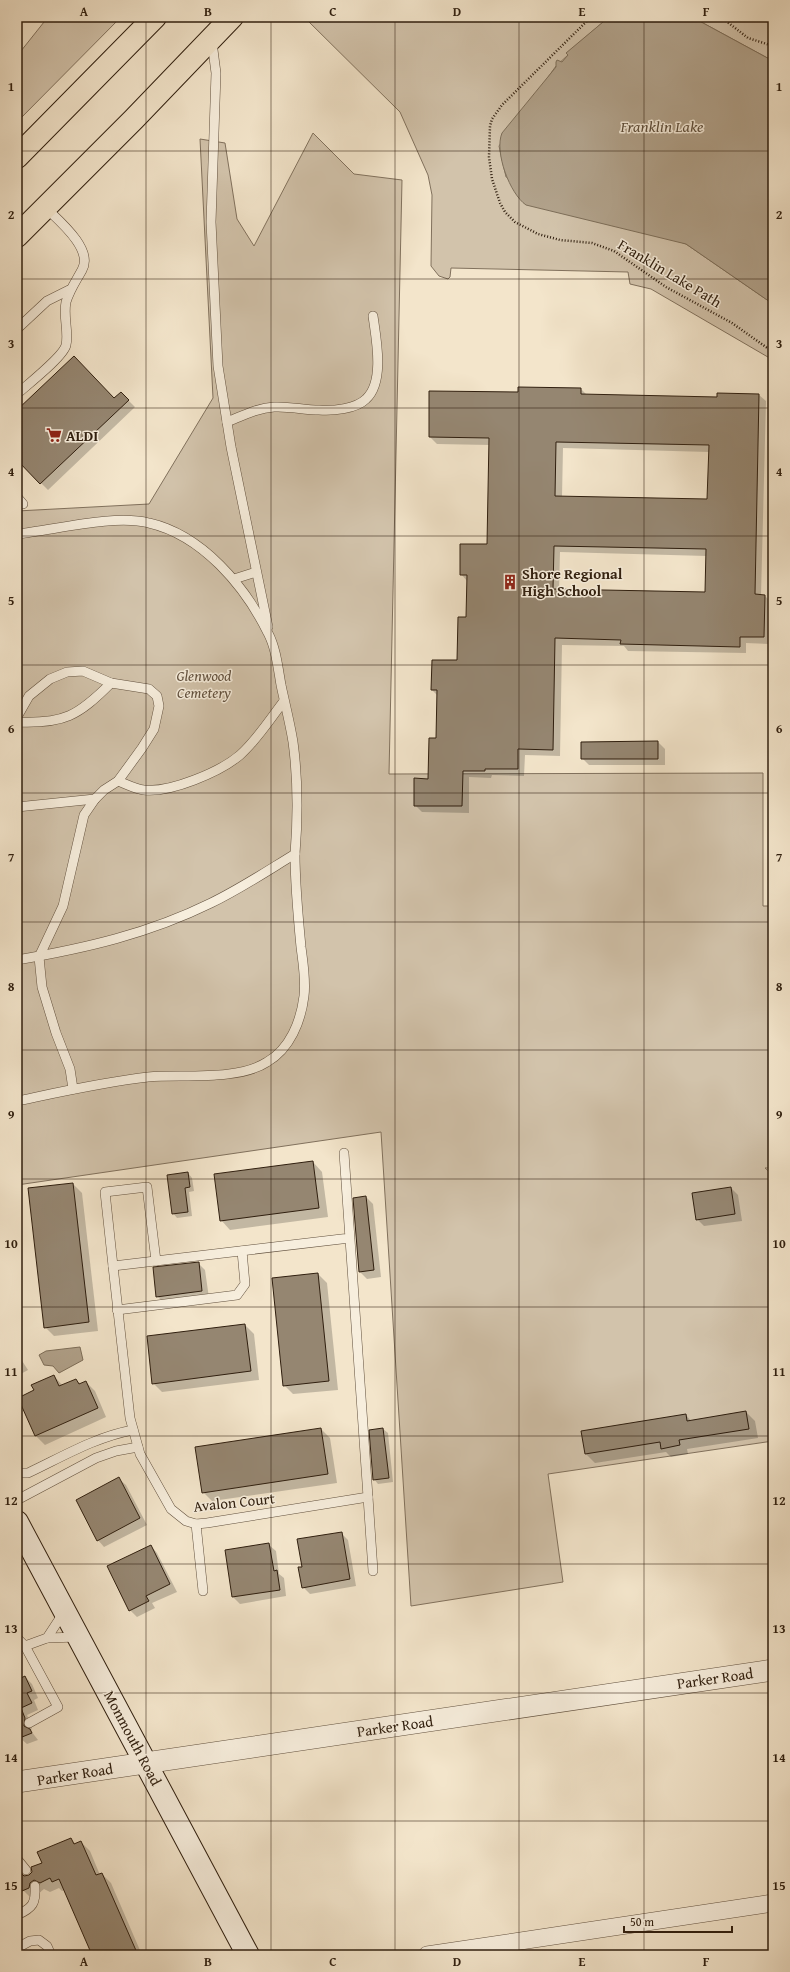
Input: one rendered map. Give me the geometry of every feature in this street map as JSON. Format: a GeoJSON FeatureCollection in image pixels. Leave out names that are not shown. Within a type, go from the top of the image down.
{"type":"FeatureCollection","features":[{"type":"Feature","properties":{"kind":"highway"},"geometry":{"type":"LineString","coordinates":[[17,157],[155,17]]}},
{"type":"Feature","properties":{"kind":"highway"},"geometry":{"type":"LineString","coordinates":[[17,236],[232,17]]}},
{"type":"Feature","properties":{"kind":"main road","name":"Monmouth Road"},"geometry":{"type":"LineString","coordinates":[[17,1522],[80,1637],[248,1955]]}},
{"type":"Feature","properties":{"kind":"street","name":"Parker Road"},"geometry":{"type":"LineString","coordinates":[[17,1782],[773,1670]]}},
{"type":"Feature","properties":{"kind":"street"},"geometry":{"type":"LineString","coordinates":[[427,1955],[773,1903]]}},
{"type":"Feature","properties":{"kind":"lane"},"geometry":{"type":"LineString","coordinates":[[17,1101],[73,1089],[149,1077],[215,1075],[244,1071],[258,1067],[276,1055],[285,1046],[295,1030],[300,1016],[304,994],[295,854],[297,825],[293,741],[275,652],[269,633],[256,572],[231,447],[218,366],[215,271],[211,222],[212,146],[216,73],[211,38]]}},
{"type":"Feature","properties":{"kind":"lane"},"geometry":{"type":"LineString","coordinates":[[17,394],[64,352],[67,339],[65,309],[69,290],[83,269],[84,260],[81,248],[76,239],[45,207]]}},
{"type":"Feature","properties":{"kind":"lane"},"geometry":{"type":"LineString","coordinates":[[17,329],[47,301],[69,290]]}},
{"type":"Feature","properties":{"kind":"lane"},"geometry":{"type":"LineString","coordinates":[[227,422],[259,409],[274,407],[330,410],[347,408],[366,400],[372,390],[378,370],[378,353],[373,316]]}},
{"type":"Feature","properties":{"kind":"lane"},"geometry":{"type":"LineString","coordinates":[[17,534],[114,520],[150,523],[176,533],[189,540],[203,551],[234,579],[269,633]]}},
{"type":"Feature","properties":{"kind":"lane"},"geometry":{"type":"LineString","coordinates":[[234,579],[256,572]]}},
{"type":"Feature","properties":{"kind":"lane"},"geometry":{"type":"LineString","coordinates":[[17,717],[29,696],[50,679],[67,672],[83,670],[111,683],[149,689],[157,696],[159,706],[154,729],[118,781],[104,790],[95,799],[84,815],[80,827],[68,890],[63,906],[39,957],[42,987],[56,1033],[70,1069],[73,1089]]}},
{"type":"Feature","properties":{"kind":"lane"},"geometry":{"type":"LineString","coordinates":[[17,722],[41,723],[66,718],[90,704],[111,683]]}},
{"type":"Feature","properties":{"kind":"lane"},"geometry":{"type":"LineString","coordinates":[[118,781],[144,790],[177,785],[208,774],[226,765],[240,755],[284,701]]}},
{"type":"Feature","properties":{"kind":"lane"},"geometry":{"type":"LineString","coordinates":[[17,807],[95,799]]}},
{"type":"Feature","properties":{"kind":"lane"},"geometry":{"type":"LineString","coordinates":[[17,960],[96,945],[141,932],[179,917],[238,889],[295,854]]}},
{"type":"Feature","properties":{"kind":"lane"},"geometry":{"type":"LineString","coordinates":[[344,1153],[373,1571]]}},
{"type":"Feature","properties":{"kind":"lane","name":"Avalon Court"},"geometry":{"type":"LineString","coordinates":[[156,1261],[147,1188],[105,1192],[130,1418],[140,1454],[171,1509],[186,1521],[196,1524],[368,1497]]}},
{"type":"Feature","properties":{"kind":"lane"},"geometry":{"type":"LineString","coordinates":[[113,1266],[350,1238]]}},
{"type":"Feature","properties":{"kind":"lane"},"geometry":{"type":"LineString","coordinates":[[118,1310],[238,1295],[245,1284],[242,1251]]}},
{"type":"Feature","properties":{"kind":"lane"},"geometry":{"type":"LineString","coordinates":[[17,1473],[28,1474],[96,1440],[113,1434],[133,1430]]}},
{"type":"Feature","properties":{"kind":"lane"},"geometry":{"type":"LineString","coordinates":[[17,1500],[96,1458],[116,1451],[138,1447]]}},
{"type":"Feature","properties":{"kind":"lane"},"geometry":{"type":"LineString","coordinates":[[196,1524],[203,1591]]}},
{"type":"Feature","properties":{"kind":"lane"},"geometry":{"type":"LineString","coordinates":[[47,1638],[65,1610]]}},
{"type":"Feature","properties":{"kind":"lane"},"geometry":{"type":"LineString","coordinates":[[25,1646],[47,1638],[80,1637]]}},
{"type":"Feature","properties":{"kind":"lane"},"geometry":{"type":"LineString","coordinates":[[17,1638],[25,1646],[58,1707],[29,1723]]}},
{"type":"Feature","properties":{"kind":"lane"},"geometry":{"type":"LineString","coordinates":[[17,1859],[26,1870]]}},
{"type":"Feature","properties":{"kind":"lane"},"geometry":{"type":"LineString","coordinates":[[17,1915],[30,1909],[36,1897],[35,1886]]}},
{"type":"Feature","properties":{"kind":"lane"},"geometry":{"type":"LineString","coordinates":[[17,1948],[30,1941],[39,1940],[46,1946],[51,1955]]}},
{"type":"Feature","properties":{"kind":"path","name":"Franklin Lake Path"},"geometry":{"type":"LineString","coordinates":[[591,17],[502,106],[492,119],[490,126],[489,155],[492,179],[505,212],[522,227],[538,234],[560,240],[592,243],[614,251],[666,287],[732,323],[773,352]]}},
{"type":"Feature","properties":{"kind":"path"},"geometry":{"type":"LineString","coordinates":[[721,17],[748,38],[773,46]]}},
{"type":"Feature","properties":{"kind":"green space"},"geometry":{"type":"Polygon","coordinates":[[[48,17],[121,17],[17,122],[17,56],[48,17]]]}},
{"type":"Feature","properties":{"kind":"green space"},"geometry":{"type":"Polygon","coordinates":[[[304,17],[609,17],[567,53],[568,55],[556,66],[499,146],[506,177],[686,244],[773,304],[773,360],[651,289],[630,284],[628,272],[451,268],[450,277],[448,279],[439,276],[431,266],[432,195],[428,175],[400,112],[304,17]]]}},
{"type":"Feature","properties":{"kind":"green space"},"geometry":{"type":"Polygon","coordinates":[[[692,17],[773,17],[773,61],[692,17]]]}},
{"type":"Feature","properties":{"kind":"green space","name":"Glenwood Cemetery"},"geometry":{"type":"Polygon","coordinates":[[[313,133],[354,174],[402,180],[389,774],[763,773],[763,906],[773,906],[773,1168],[765,1168],[773,1175],[773,1441],[548,1474],[563,1582],[411,1606],[381,1132],[17,1185],[17,511],[149,504],[213,398],[200,139],[225,143],[237,219],[254,246],[313,133]]]}},
{"type":"Feature","properties":{"kind":"water","name":"Franklin Lake"},"geometry":{"type":"Polygon","coordinates":[[[609,17],[692,17],[773,61],[773,304],[686,244],[526,205],[514,192],[502,161],[500,141],[502,133],[556,67],[557,60],[562,62],[568,55],[566,53],[609,17]]]}},
{"type":"Feature","properties":{"kind":"water"},"geometry":{"type":"Polygon","coordinates":[[[80,1347],[83,1360],[59,1373],[53,1366],[44,1365],[39,1355],[46,1351],[80,1347]]]}},
{"type":"Feature","properties":{"kind":"building","name":"ALDI"},"geometry":{"type":"Polygon","coordinates":[[[74,356],[114,398],[121,392],[129,400],[40,484],[17,460],[17,410],[74,356]]]}},
{"type":"Feature","properties":{"kind":"building","name":"Shore Regional High School"},"geometry":{"type":"Polygon","coordinates":[[[518,387],[581,388],[581,394],[717,397],[717,393],[759,394],[755,594],[765,595],[764,637],[740,637],[740,647],[620,644],[621,640],[555,638],[553,750],[518,749],[518,769],[463,771],[462,806],[414,806],[414,778],[428,779],[429,738],[436,738],[437,690],[431,690],[432,660],[457,660],[458,617],[466,617],[467,575],[460,575],[460,544],[487,544],[489,438],[429,437],[429,391],[518,392],[518,387]],[[556,442],[555,496],[707,499],[709,445],[556,442]],[[554,546],[553,589],[705,592],[706,549],[554,546]]]}},
{"type":"Feature","properties":{"kind":"building"},"geometry":{"type":"Polygon","coordinates":[[[658,741],[658,759],[581,759],[581,742],[658,741]]]}},
{"type":"Feature","properties":{"kind":"building"},"geometry":{"type":"Polygon","coordinates":[[[313,1161],[319,1208],[220,1221],[214,1174],[313,1161]]]}},
{"type":"Feature","properties":{"kind":"building"},"geometry":{"type":"Polygon","coordinates":[[[188,1172],[190,1187],[185,1188],[188,1212],[172,1214],[167,1175],[188,1172]]]}},
{"type":"Feature","properties":{"kind":"building"},"geometry":{"type":"Polygon","coordinates":[[[73,1183],[89,1322],[44,1328],[28,1188],[73,1183]]]}},
{"type":"Feature","properties":{"kind":"building"},"geometry":{"type":"Polygon","coordinates":[[[731,1187],[735,1214],[696,1220],[692,1193],[731,1187]]]}},
{"type":"Feature","properties":{"kind":"building"},"geometry":{"type":"Polygon","coordinates":[[[366,1196],[374,1270],[359,1272],[353,1198],[366,1196]]]}},
{"type":"Feature","properties":{"kind":"building"},"geometry":{"type":"Polygon","coordinates":[[[199,1262],[202,1291],[156,1297],[153,1267],[199,1262]]]}},
{"type":"Feature","properties":{"kind":"building"},"geometry":{"type":"Polygon","coordinates":[[[318,1273],[329,1381],[283,1386],[272,1278],[318,1273]]]}},
{"type":"Feature","properties":{"kind":"building"},"geometry":{"type":"Polygon","coordinates":[[[245,1324],[251,1371],[152,1384],[147,1336],[245,1324]]]}},
{"type":"Feature","properties":{"kind":"building"},"geometry":{"type":"Polygon","coordinates":[[[54,1375],[59,1386],[76,1379],[79,1384],[86,1381],[98,1408],[35,1436],[18,1398],[34,1390],[31,1385],[54,1375]]]}},
{"type":"Feature","properties":{"kind":"building"},"geometry":{"type":"Polygon","coordinates":[[[746,1411],[749,1429],[679,1440],[680,1445],[661,1449],[660,1442],[585,1454],[581,1431],[686,1414],[687,1421],[746,1411]]]}},
{"type":"Feature","properties":{"kind":"building"},"geometry":{"type":"Polygon","coordinates":[[[321,1428],[328,1474],[202,1493],[195,1447],[321,1428]]]}},
{"type":"Feature","properties":{"kind":"building"},"geometry":{"type":"Polygon","coordinates":[[[383,1428],[389,1478],[373,1480],[369,1430],[383,1428]]]}},
{"type":"Feature","properties":{"kind":"building"},"geometry":{"type":"Polygon","coordinates":[[[119,1477],[140,1518],[97,1541],[76,1500],[119,1477]]]}},
{"type":"Feature","properties":{"kind":"building"},"geometry":{"type":"Polygon","coordinates":[[[342,1532],[350,1579],[302,1588],[298,1567],[302,1567],[297,1539],[342,1532]]]}},
{"type":"Feature","properties":{"kind":"building"},"geometry":{"type":"Polygon","coordinates":[[[269,1543],[274,1571],[277,1570],[280,1590],[232,1597],[225,1550],[269,1543]]]}},
{"type":"Feature","properties":{"kind":"building"},"geometry":{"type":"Polygon","coordinates":[[[151,1545],[170,1584],[146,1596],[149,1601],[129,1611],[107,1566],[151,1545]]]}},
{"type":"Feature","properties":{"kind":"building"},"geometry":{"type":"Polygon","coordinates":[[[17,1670],[21,1678],[25,1676],[32,1691],[27,1693],[32,1703],[21,1708],[25,1718],[24,1726],[30,1729],[32,1733],[17,1739],[17,1670]]]}},
{"type":"Feature","properties":{"kind":"building"},"geometry":{"type":"Polygon","coordinates":[[[71,1838],[74,1844],[81,1841],[96,1875],[102,1873],[138,1955],[92,1955],[59,1879],[52,1882],[50,1878],[40,1883],[34,1880],[30,1883],[29,1888],[22,1891],[17,1879],[17,1874],[20,1872],[24,1876],[29,1875],[32,1872],[31,1867],[42,1863],[37,1852],[71,1838]]]}},
{"type":"Feature","properties":{"kind":"place","name":"ALDI"},"geometry":{"type":"Point","coordinates":[54,435]}},
{"type":"Feature","properties":{"kind":"place","name":"Shore Regional High School"},"geometry":{"type":"Point","coordinates":[510,582]}}]}
